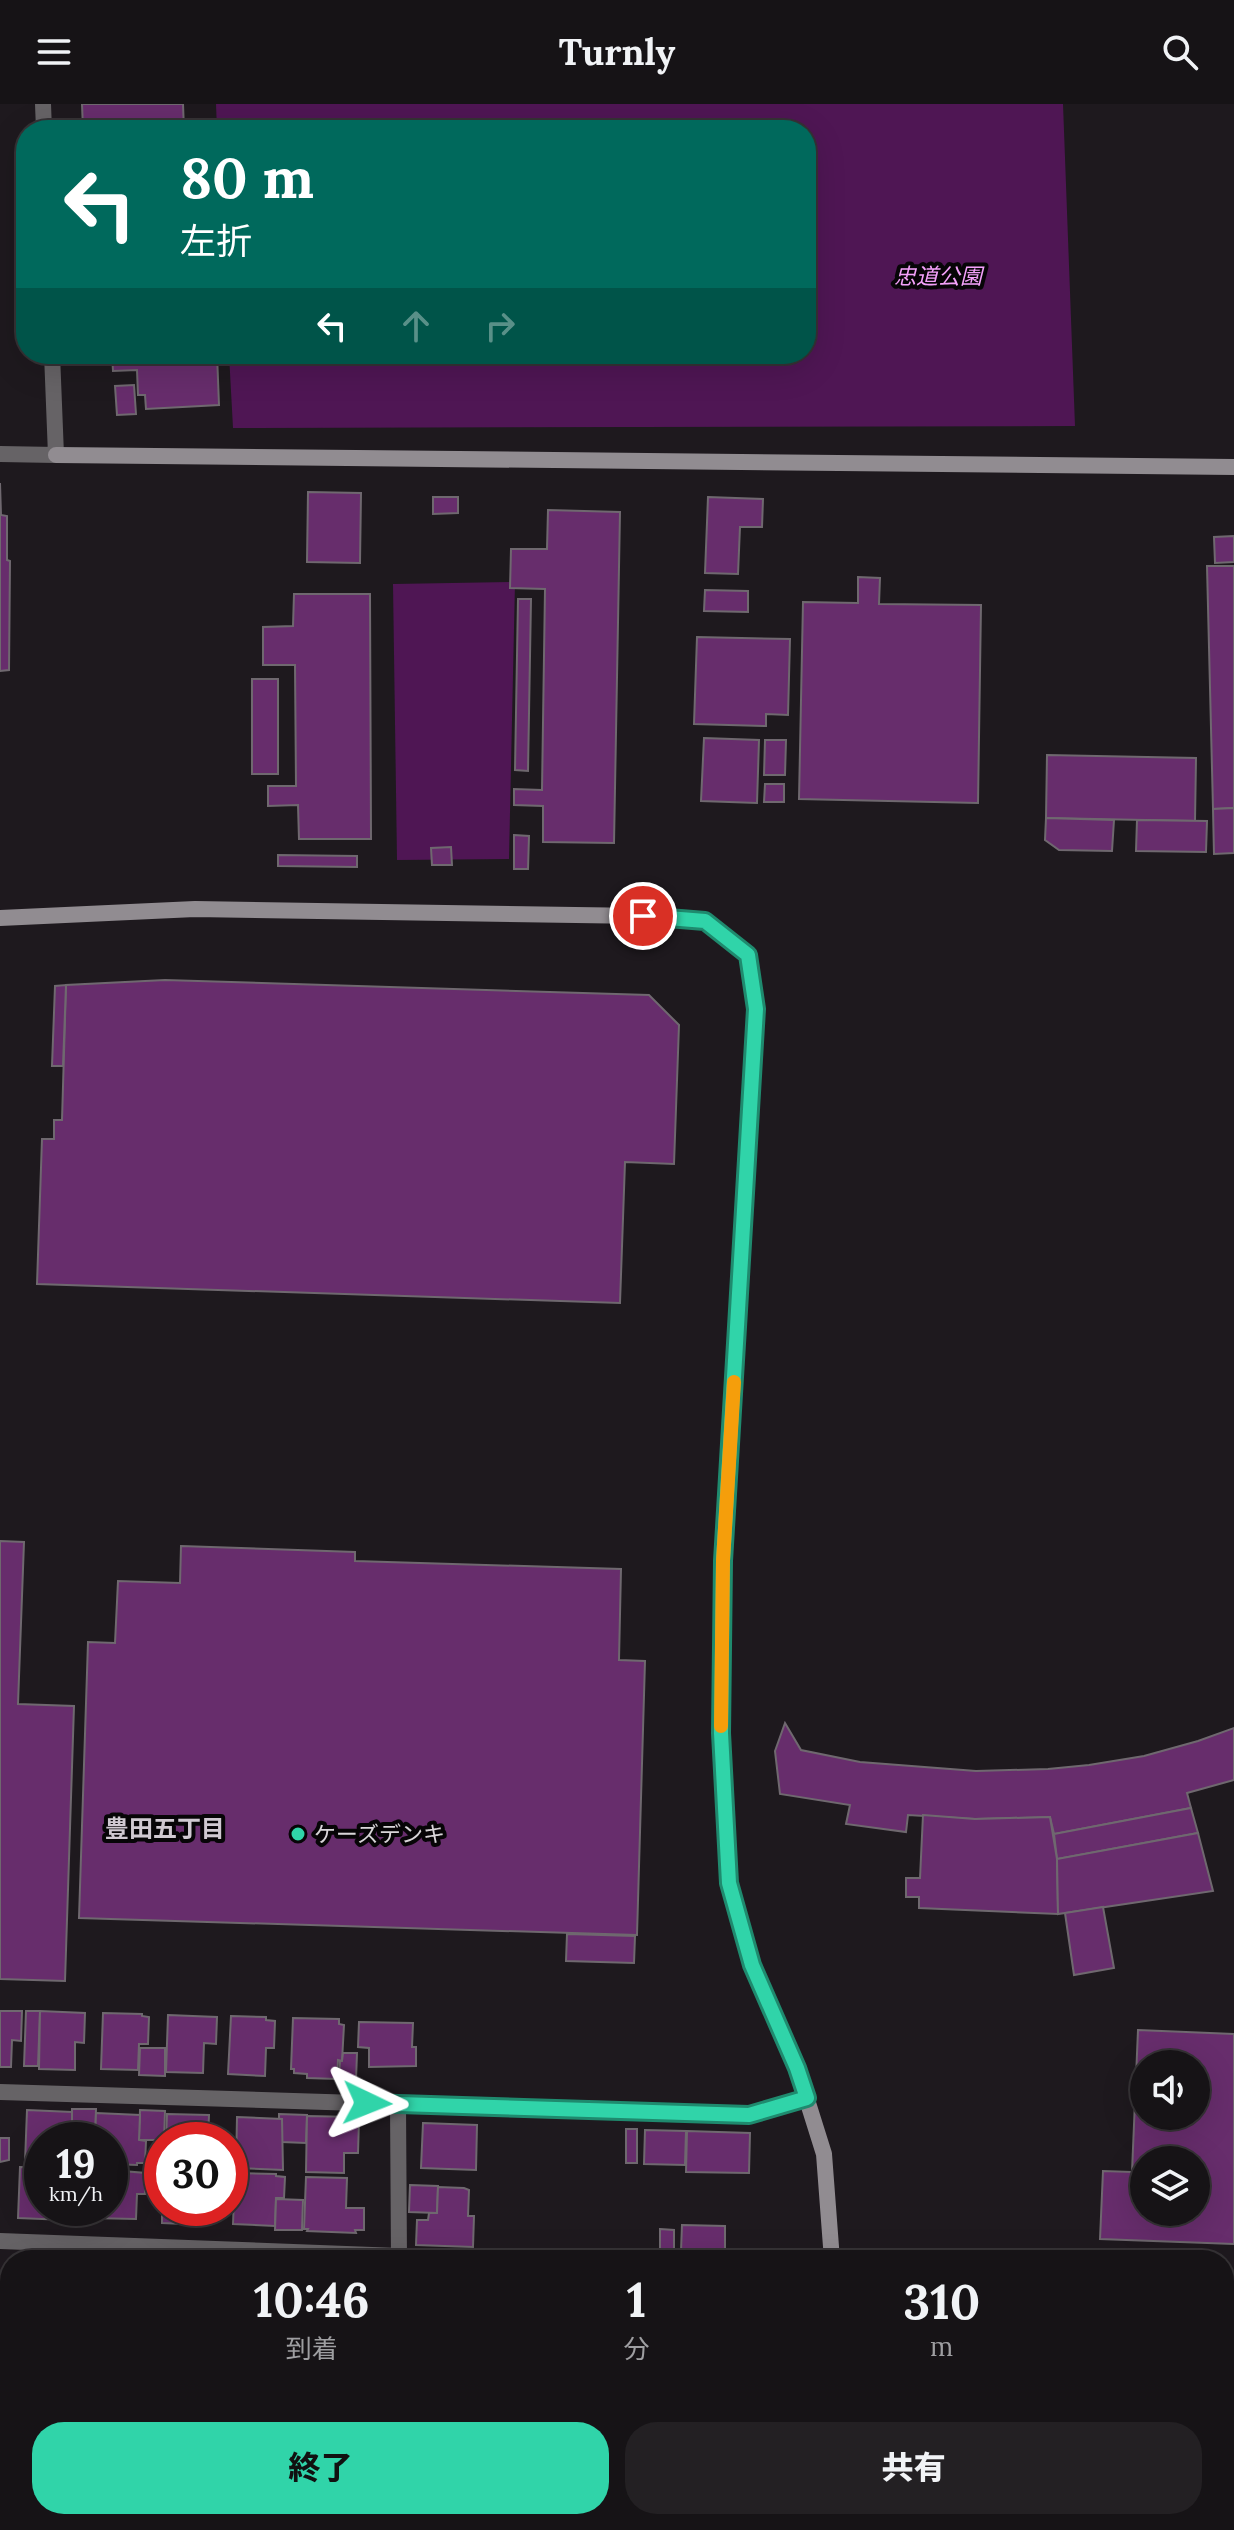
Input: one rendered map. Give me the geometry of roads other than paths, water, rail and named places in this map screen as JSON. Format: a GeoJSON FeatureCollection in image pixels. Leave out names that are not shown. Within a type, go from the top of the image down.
{"type":"FeatureCollection","features":[{"type":"Feature","properties":{"kind":"street"},"geometry":{"type":"LineString","coordinates":[[52,364],[56,455]]}},
{"type":"Feature","properties":{"kind":"street"},"geometry":{"type":"LineString","coordinates":[[0,454],[1234,467]]}},
{"type":"Feature","properties":{"kind":"street"},"geometry":{"type":"LineString","coordinates":[[0,918],[195,909],[643,916],[705,921],[748,955],[756,1009],[723,1561],[722,1763],[729,1883],[752,1965],[797,2068],[824,2154],[831,2250]]}},
{"type":"Feature","properties":{"kind":"street"},"geometry":{"type":"LineString","coordinates":[[0,2092],[749,2115],[807,2098]]}},
{"type":"Feature","properties":{"kind":"street"},"geometry":{"type":"LineString","coordinates":[[398,2104],[399,2250]]}},
{"type":"Feature","properties":{"kind":"street"},"geometry":{"type":"LineString","coordinates":[[0,2241],[211,2250]]}},
{"type":"Feature","properties":{"kind":"place","name":"ケーズデンキ"},"geometry":{"type":"Point","coordinates":[298,1834]}},
{"type":"Feature","properties":{"kind":"district","name":"豊田五丁目"},"geometry":{"type":"Point","coordinates":[165,1829]}},
{"type":"Feature","properties":{"kind":"park label","name":"忠道公園"},"geometry":{"type":"Point","coordinates":[938,276]}}]}
